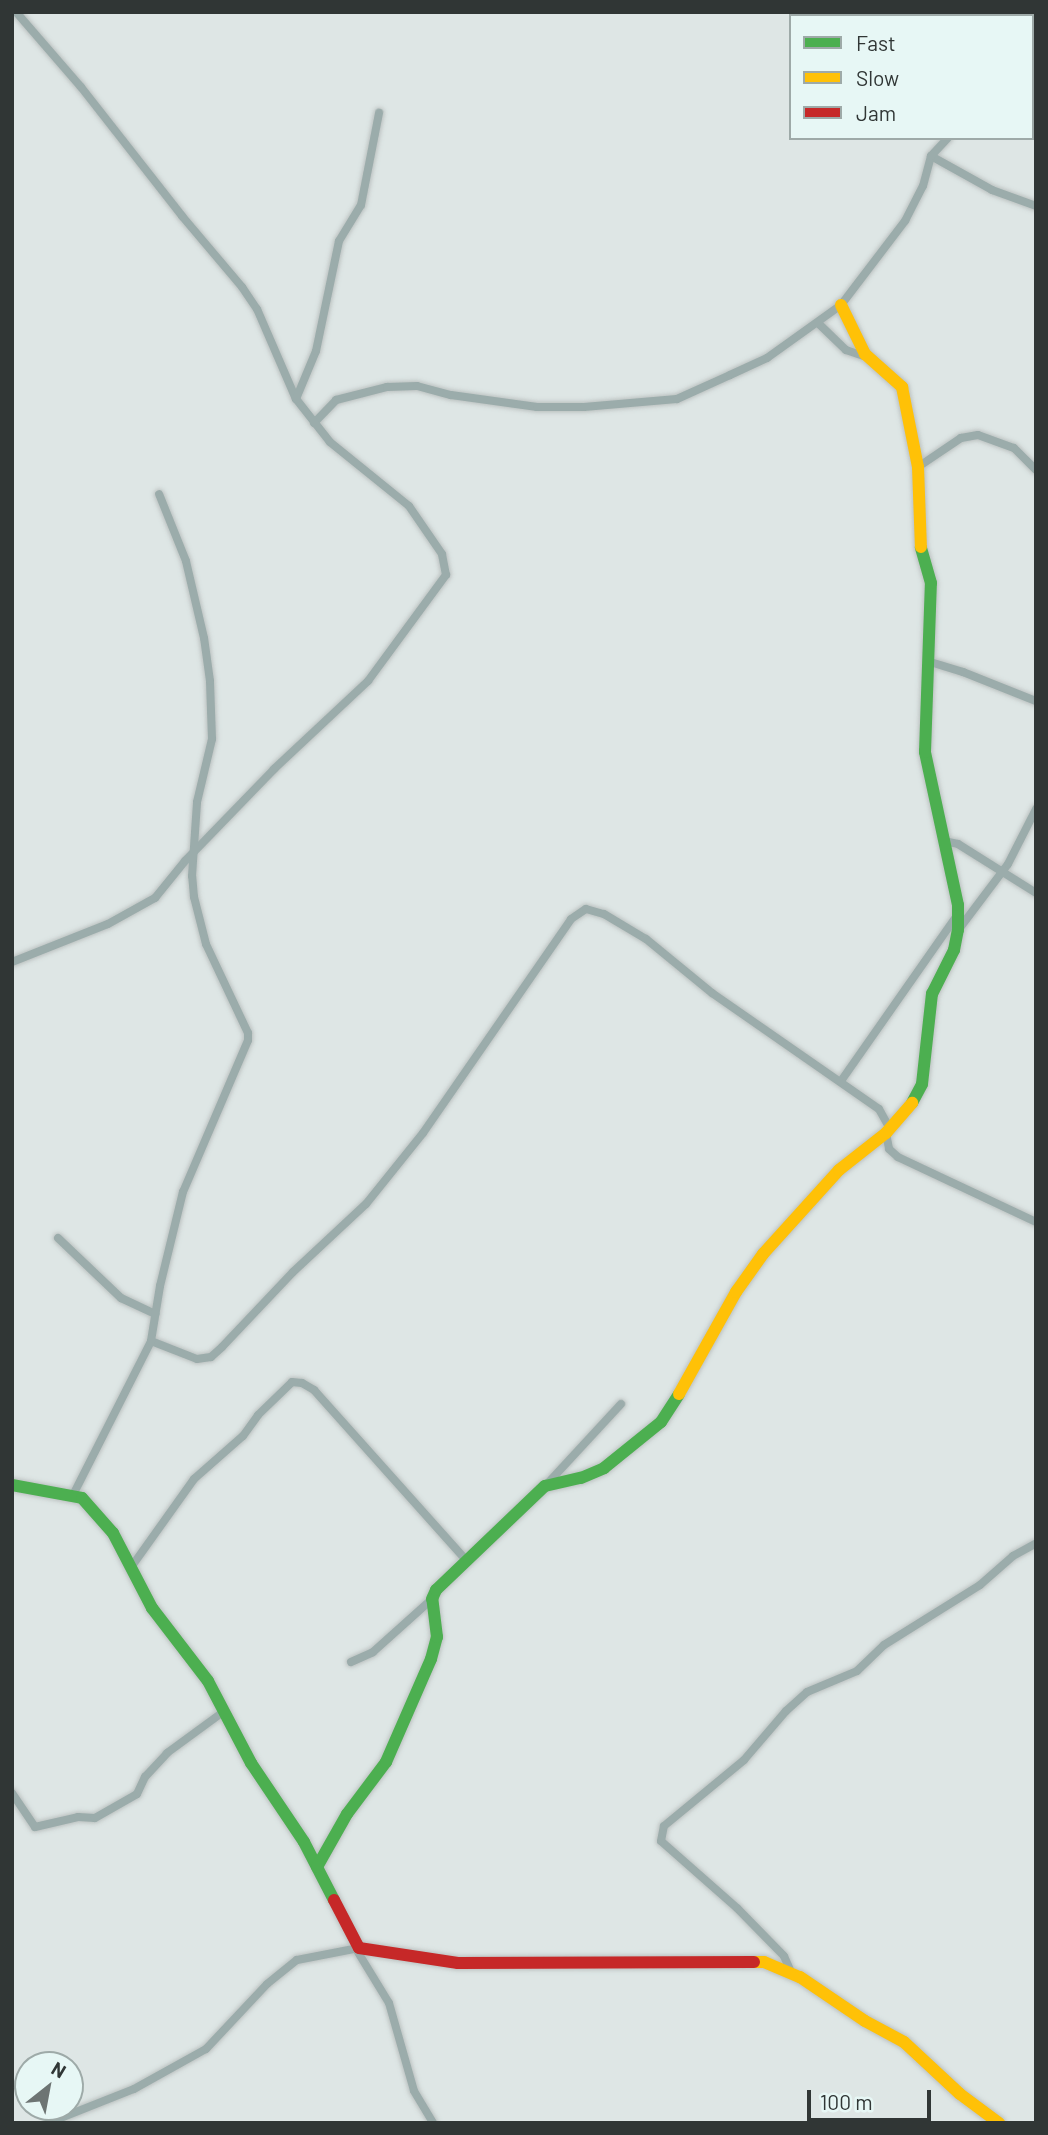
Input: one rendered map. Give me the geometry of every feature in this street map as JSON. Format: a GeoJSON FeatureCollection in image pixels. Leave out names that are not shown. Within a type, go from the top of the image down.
{"type":"FeatureCollection","features":[{"type":"Feature","properties":{"kind":"street"},"geometry":{"type":"LineString","coordinates":[[12,962],[145,906],[274,769],[368,681],[446,575],[442,554],[409,506],[330,442],[296,399],[257,309],[242,287],[182,216],[82,87],[16,12]]}},
{"type":"Feature","properties":{"kind":"street"},"geometry":{"type":"LineString","coordinates":[[296,399],[316,351],[339,241],[361,205],[379,113]]}},
{"type":"Feature","properties":{"kind":"street"},"geometry":{"type":"LineString","coordinates":[[314,423],[336,400],[387,387],[417,386],[464,397],[537,407],[677,398],[767,358],[841,305],[905,221],[923,186],[932,156],[946,140]]}},
{"type":"Feature","properties":{"kind":"street"},"geometry":{"type":"LineString","coordinates":[[932,156],[992,190],[1036,206]]}},
{"type":"Feature","properties":{"kind":"street"},"geometry":{"type":"LineString","coordinates":[[545,1486],[581,1478],[604,1468],[661,1422],[696,1369],[736,1292],[763,1254],[839,1170],[908,1111],[922,1084],[932,994],[954,950],[958,923],[958,905],[925,752],[931,583],[921,556],[918,467],[910,416],[902,387],[869,358],[841,305]]}},
{"type":"Feature","properties":{"kind":"street"},"geometry":{"type":"LineString","coordinates":[[818,323],[846,350],[869,358]]}},
{"type":"Feature","properties":{"kind":"street"},"geometry":{"type":"LineString","coordinates":[[918,467],[961,438],[978,435],[1014,448],[1036,470]]}},
{"type":"Feature","properties":{"kind":"street"},"geometry":{"type":"LineString","coordinates":[[73,1494],[151,1342],[183,1192],[248,1040],[248,1033],[206,944],[194,897],[192,876],[197,802],[212,739],[210,681],[204,638],[186,561],[159,494]]}},
{"type":"Feature","properties":{"kind":"street"},"geometry":{"type":"LineString","coordinates":[[928,661],[963,671],[1036,701]]}},
{"type":"Feature","properties":{"kind":"street"},"geometry":{"type":"LineString","coordinates":[[841,1081],[958,923],[1002,872],[1036,809]]}},
{"type":"Feature","properties":{"kind":"street"},"geometry":{"type":"LineString","coordinates":[[944,841],[958,844],[1036,892]]}},
{"type":"Feature","properties":{"kind":"street"},"geometry":{"type":"LineString","coordinates":[[151,1342],[197,1359],[211,1357],[293,1272],[366,1204],[423,1133],[572,919],[586,909],[604,914],[646,939],[712,993],[879,1109],[888,1130],[889,1149],[898,1157],[1036,1222]]}},
{"type":"Feature","properties":{"kind":"street"},"geometry":{"type":"LineString","coordinates":[[58,1238],[121,1298],[156,1314]]}},
{"type":"Feature","properties":{"kind":"street"},"geometry":{"type":"LineString","coordinates":[[132,1566],[194,1479],[243,1436],[258,1415],[292,1382],[302,1383],[314,1390],[465,1559]]}},
{"type":"Feature","properties":{"kind":"street"},"geometry":{"type":"LineString","coordinates":[[351,1662],[373,1652],[432,1599],[465,1559],[545,1486],[621,1404]]}},
{"type":"Feature","properties":{"kind":"street"},"geometry":{"type":"LineString","coordinates":[[12,1485],[33,1491],[73,1494],[90,1505],[113,1533],[152,1608],[208,1681],[223,1712],[317,1867],[357,1948],[389,2003],[411,2084],[433,2123]]}},
{"type":"Feature","properties":{"kind":"street"},"geometry":{"type":"LineString","coordinates":[[791,1972],[784,1956],[661,1841],[664,1826],[744,1760],[807,1692],[857,1671],[884,1645],[979,1584],[1013,1556],[1036,1543]]}},
{"type":"Feature","properties":{"kind":"street"},"geometry":{"type":"LineString","coordinates":[[317,1867],[347,1814],[386,1762],[408,1706],[431,1659],[437,1637],[432,1599]]}},
{"type":"Feature","properties":{"kind":"street"},"geometry":{"type":"LineString","coordinates":[[12,1793],[35,1827],[78,1817],[94,1818],[124,1798],[137,1794],[145,1777],[167,1753],[223,1712]]}},
{"type":"Feature","properties":{"kind":"street"},"geometry":{"type":"LineString","coordinates":[[48,2123],[134,2089],[206,2049],[267,1984],[297,1960],[357,1948],[458,1963],[680,1964],[749,1960],[791,1972],[904,2042],[960,2094],[999,2123]]}},
{"type":"Feature","properties":{"kind":"traffic: fast"},"geometry":{"type":"LineString","coordinates":[[912,1103],[922,1084],[932,994],[954,950],[958,930],[958,905],[925,752],[931,583],[921,547]]}},
{"type":"Feature","properties":{"kind":"traffic: fast"},"geometry":{"type":"LineString","coordinates":[[317,1867],[347,1814],[386,1762],[431,1659],[437,1637],[432,1599],[436,1590],[545,1486],[581,1478],[604,1468],[661,1422],[679,1394]]}},
{"type":"Feature","properties":{"kind":"traffic: fast"},"geometry":{"type":"LineString","coordinates":[[12,1485],[82,1498],[113,1533],[152,1608],[208,1681],[251,1763],[304,1842],[334,1900]]}},
{"type":"Feature","properties":{"kind":"traffic: slow"},"geometry":{"type":"LineString","coordinates":[[841,305],[865,354],[902,387],[918,467],[921,547]]}},
{"type":"Feature","properties":{"kind":"traffic: slow"},"geometry":{"type":"LineString","coordinates":[[679,1394],[736,1292],[763,1254],[839,1170],[886,1133],[912,1103]]}},
{"type":"Feature","properties":{"kind":"traffic: slow"},"geometry":{"type":"LineString","coordinates":[[754,1962],[764,1962],[800,1977],[865,2021],[904,2042],[960,2094],[999,2123]]}},
{"type":"Feature","properties":{"kind":"traffic: jam"},"geometry":{"type":"LineString","coordinates":[[334,1900],[359,1948],[458,1963],[754,1962]]}}]}
